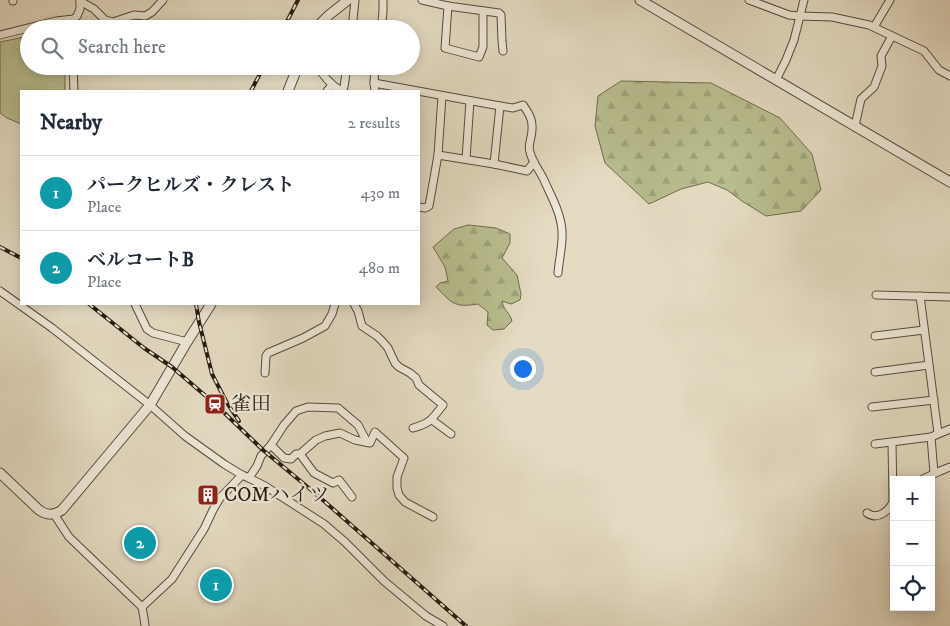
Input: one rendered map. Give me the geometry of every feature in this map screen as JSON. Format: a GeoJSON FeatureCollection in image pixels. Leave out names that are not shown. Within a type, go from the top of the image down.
{"type":"FeatureCollection","features":[{"type":"Feature","properties":{"kind":"street"},"geometry":{"type":"LineString","coordinates":[[65,20],[74,19],[77,16],[80,10],[80,0],[94,8],[105,20]]}},
{"type":"Feature","properties":{"kind":"street"},"geometry":{"type":"LineString","coordinates":[[119,20],[134,15],[145,16],[152,12],[163,0]]}},
{"type":"Feature","properties":{"kind":"street"},"geometry":{"type":"LineString","coordinates":[[327,20],[348,0]]}},
{"type":"Feature","properties":{"kind":"street"},"geometry":{"type":"LineString","coordinates":[[353,20],[355,0]]}},
{"type":"Feature","properties":{"kind":"street"},"geometry":{"type":"LineString","coordinates":[[382,20],[384,0]]}},
{"type":"Feature","properties":{"kind":"street"},"geometry":{"type":"LineString","coordinates":[[422,0],[448,6],[499,13],[501,15],[503,50]]}},
{"type":"Feature","properties":{"kind":"street"},"geometry":{"type":"LineString","coordinates":[[640,0],[950,182]]}},
{"type":"Feature","properties":{"kind":"street"},"geometry":{"type":"LineString","coordinates":[[749,0],[778,12],[800,16],[832,17],[869,25],[924,51],[939,70],[950,76]]}},
{"type":"Feature","properties":{"kind":"street"},"geometry":{"type":"LineString","coordinates":[[776,80],[794,40],[804,0]]}},
{"type":"Feature","properties":{"kind":"street"},"geometry":{"type":"LineString","coordinates":[[874,27],[890,0]]}},
{"type":"Feature","properties":{"kind":"street"},"geometry":{"type":"LineString","coordinates":[[448,6],[445,48],[479,57],[483,47],[483,11]]}},
{"type":"Feature","properties":{"kind":"street"},"geometry":{"type":"LineString","coordinates":[[0,35],[20,30]]}},
{"type":"Feature","properties":{"kind":"street"},"geometry":{"type":"LineString","coordinates":[[855,126],[862,98],[874,87],[882,66],[881,56],[892,36]]}},
{"type":"Feature","properties":{"kind":"street"},"geometry":{"type":"LineString","coordinates":[[73,75],[74,90]]}},
{"type":"Feature","properties":{"kind":"street"},"geometry":{"type":"LineString","coordinates":[[288,90],[294,75]]}},
{"type":"Feature","properties":{"kind":"street"},"geometry":{"type":"LineString","coordinates":[[325,75],[332,85],[340,90]]}},
{"type":"Feature","properties":{"kind":"street"},"geometry":{"type":"LineString","coordinates":[[342,90],[346,75]]}},
{"type":"Feature","properties":{"kind":"street"},"geometry":{"type":"LineString","coordinates":[[374,75],[375,90]]}},
{"type":"Feature","properties":{"kind":"street"},"geometry":{"type":"LineString","coordinates":[[374,83],[411,90]]}},
{"type":"Feature","properties":{"kind":"street"},"geometry":{"type":"LineString","coordinates":[[328,90],[332,85]]}},
{"type":"Feature","properties":{"kind":"street"},"geometry":{"type":"LineString","coordinates":[[420,92],[513,108],[523,105],[529,114],[532,127],[529,146],[530,154],[553,199],[560,219],[562,231],[558,273]]}},
{"type":"Feature","properties":{"kind":"street"},"geometry":{"type":"LineString","coordinates":[[420,207],[429,206],[438,155],[442,96]]}},
{"type":"Feature","properties":{"kind":"street"},"geometry":{"type":"LineString","coordinates":[[466,159],[470,101]]}},
{"type":"Feature","properties":{"kind":"street"},"geometry":{"type":"LineString","coordinates":[[494,164],[500,106]]}},
{"type":"Feature","properties":{"kind":"street"},"geometry":{"type":"LineString","coordinates":[[438,155],[527,171],[534,162]]}},
{"type":"Feature","properties":{"kind":"street"},"geometry":{"type":"LineString","coordinates":[[1,293],[52,328],[150,404],[185,436],[224,464],[324,524],[384,581],[426,616],[443,626]]}},
{"type":"Feature","properties":{"kind":"street"},"geometry":{"type":"LineString","coordinates":[[876,295],[950,297]]}},
{"type":"Feature","properties":{"kind":"street"},"geometry":{"type":"LineString","coordinates":[[920,296],[934,400],[934,473]]}},
{"type":"Feature","properties":{"kind":"street"},"geometry":{"type":"LineString","coordinates":[[135,305],[148,329],[153,333],[187,342]]}},
{"type":"Feature","properties":{"kind":"street"},"geometry":{"type":"LineString","coordinates":[[0,473],[44,514],[54,514],[62,510],[150,404],[210,305]]}},
{"type":"Feature","properties":{"kind":"street"},"geometry":{"type":"LineString","coordinates":[[265,373],[266,356],[268,353],[325,326],[335,305]]}},
{"type":"Feature","properties":{"kind":"street"},"geometry":{"type":"LineString","coordinates":[[355,305],[362,326],[382,341],[399,367],[416,378],[420,385],[443,405],[432,420],[414,428]]}},
{"type":"Feature","properties":{"kind":"street"},"geometry":{"type":"LineString","coordinates":[[875,336],[924,330]]}},
{"type":"Feature","properties":{"kind":"street"},"geometry":{"type":"LineString","coordinates":[[876,372],[929,365]]}},
{"type":"Feature","properties":{"kind":"street"},"geometry":{"type":"LineString","coordinates":[[872,407],[934,400]]}},
{"type":"Feature","properties":{"kind":"street"},"geometry":{"type":"LineString","coordinates":[[142,606],[172,579],[204,530],[220,498],[256,466],[261,456],[296,411],[308,407],[338,408],[358,425],[366,442]]}},
{"type":"Feature","properties":{"kind":"street"},"geometry":{"type":"LineString","coordinates":[[432,420],[451,434]]}},
{"type":"Feature","properties":{"kind":"street"},"geometry":{"type":"LineString","coordinates":[[874,444],[935,435],[950,429]]}},
{"type":"Feature","properties":{"kind":"street"},"geometry":{"type":"LineString","coordinates":[[270,446],[284,458],[291,459],[316,440],[325,436],[340,433],[355,440],[370,443],[375,432],[404,458],[397,477],[397,488],[400,495],[405,502],[433,517]]}},
{"type":"Feature","properties":{"kind":"street"},"geometry":{"type":"LineString","coordinates":[[892,442],[893,476]]}},
{"type":"Feature","properties":{"kind":"street"},"geometry":{"type":"LineString","coordinates":[[300,454],[314,473],[333,483],[339,480],[352,497]]}},
{"type":"Feature","properties":{"kind":"street"},"geometry":{"type":"LineString","coordinates":[[928,476],[950,467]]}},
{"type":"Feature","properties":{"kind":"street"},"geometry":{"type":"LineString","coordinates":[[867,513],[872,516],[878,516],[890,507]]}},
{"type":"Feature","properties":{"kind":"street"},"geometry":{"type":"LineString","coordinates":[[54,514],[69,537],[142,606],[144,626]]}},
{"type":"Feature","properties":{"kind":"green space"},"geometry":{"type":"Polygon","coordinates":[[[20,38],[20,75],[65,75],[65,90],[20,90],[20,124],[0,113],[0,42],[20,38]]]}},
{"type":"Feature","properties":{"kind":"green space"},"geometry":{"type":"Polygon","coordinates":[[[621,81],[711,83],[780,118],[812,154],[821,190],[801,211],[766,216],[727,190],[708,182],[681,189],[649,204],[605,163],[595,126],[598,96],[621,81]]]}},
{"type":"Feature","properties":{"kind":"green space"},"geometry":{"type":"Polygon","coordinates":[[[468,225],[496,228],[510,234],[510,243],[502,258],[517,275],[521,294],[520,300],[511,304],[502,301],[512,321],[504,329],[493,330],[487,325],[488,312],[478,304],[458,305],[436,287],[440,283],[448,281],[445,267],[433,247],[454,229],[468,225]]]}},
{"type":"Feature","properties":{"kind":"railway"},"geometry":{"type":"LineString","coordinates":[[288,20],[298,0]]}},
{"type":"Feature","properties":{"kind":"railway"},"geometry":{"type":"LineString","coordinates":[[252,90],[259,75]]}},
{"type":"Feature","properties":{"kind":"railway"},"geometry":{"type":"LineString","coordinates":[[0,247],[20,257]]}},
{"type":"Feature","properties":{"kind":"railway"},"geometry":{"type":"LineString","coordinates":[[90,305],[144,348],[172,367],[215,404],[263,450],[466,626]]}},
{"type":"Feature","properties":{"kind":"railway"},"geometry":{"type":"LineString","coordinates":[[196,305],[212,374],[239,421]]}},
{"type":"Feature","properties":{"kind":"place","name":"雀田"},"geometry":{"type":"Point","coordinates":[215,404]}},
{"type":"Feature","properties":{"kind":"place","name":"COMハイツ"},"geometry":{"type":"Point","coordinates":[208,495]}},
{"type":"Feature","properties":{"kind":"place","name":"ベルコートB"},"geometry":{"type":"Point","coordinates":[140,543]}},
{"type":"Feature","properties":{"kind":"place","name":"パークヒルズ・クレスト"},"geometry":{"type":"Point","coordinates":[216,585]}}]}
